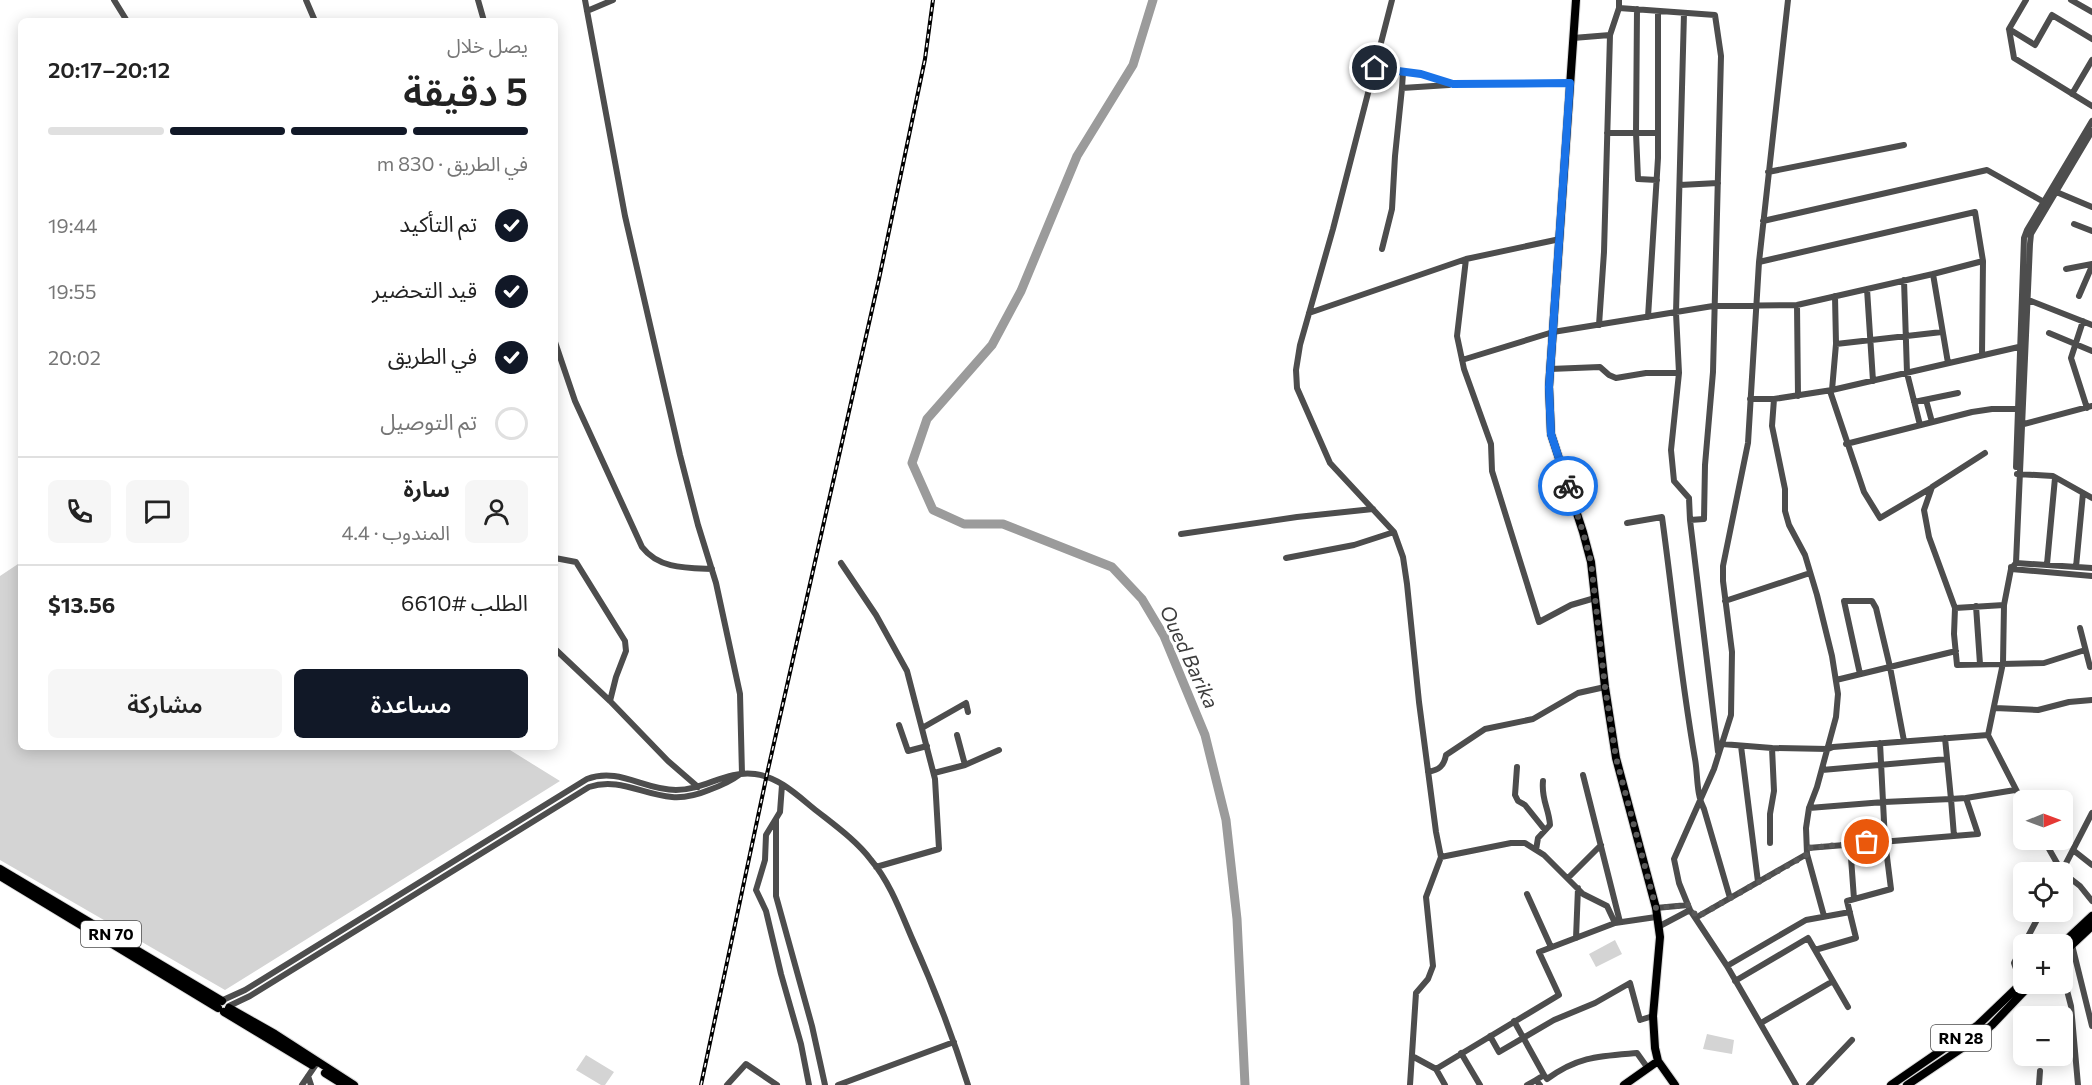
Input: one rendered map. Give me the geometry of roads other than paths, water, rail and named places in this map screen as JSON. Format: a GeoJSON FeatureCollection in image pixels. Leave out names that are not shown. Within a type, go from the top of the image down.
{"type":"FeatureCollection","features":[{"type":"Feature","properties":{"kind":"main road"},"geometry":{"type":"LineString","coordinates":[[1576,0],[1550,369],[1551,434],[1591,562],[1605,687],[1616,758],[1656,913],[1660,937],[1653,1016],[1655,1048],[1658,1061],[1675,1085]]}},
{"type":"Feature","properties":{"kind":"main road","name":"RN 70"},"geometry":{"type":"LineString","coordinates":[[0,869],[316,1064],[354,1085]]}},
{"type":"Feature","properties":{"kind":"main road","name":"RN 70"},"geometry":{"type":"LineString","coordinates":[[0,876],[224,1006]]}},
{"type":"Feature","properties":{"kind":"main road"},"geometry":{"type":"LineString","coordinates":[[2073,934],[2092,916]]}},
{"type":"Feature","properties":{"kind":"main road"},"geometry":{"type":"LineString","coordinates":[[2073,944],[2092,926]]}},
{"type":"Feature","properties":{"kind":"main road","name":"RN 28"},"geometry":{"type":"LineString","coordinates":[[1891,1085],[1978,1025],[2013,991]]}},
{"type":"Feature","properties":{"kind":"main road","name":"RN 28"},"geometry":{"type":"LineString","coordinates":[[1906,1085],[1974,1040],[2021,994]]}},
{"type":"Feature","properties":{"kind":"main road"},"geometry":{"type":"LineString","coordinates":[[1624,1085],[1658,1061]]}},
{"type":"Feature","properties":{"kind":"main road","name":"RN 70"},"geometry":{"type":"LineString","coordinates":[[316,1064],[342,1084]]}},
{"type":"Feature","properties":{"kind":"street"},"geometry":{"type":"LineString","coordinates":[[114,0],[125,18]]}},
{"type":"Feature","properties":{"kind":"street"},"geometry":{"type":"LineString","coordinates":[[306,0],[314,18]]}},
{"type":"Feature","properties":{"kind":"street"},"geometry":{"type":"LineString","coordinates":[[478,0],[483,18]]}},
{"type":"Feature","properties":{"kind":"street"},"geometry":{"type":"LineString","coordinates":[[585,0],[625,216],[680,455],[712,569],[740,694],[741,774]]}},
{"type":"Feature","properties":{"kind":"street"},"geometry":{"type":"LineString","coordinates":[[587,12],[613,0]]}},
{"type":"Feature","properties":{"kind":"street"},"geometry":{"type":"LineString","coordinates":[[1392,0],[1296,370],[1297,388],[1330,463],[1394,532],[1403,556],[1428,772],[1441,857],[1426,897],[1433,966],[1428,979],[1416,993],[1410,1085]]}},
{"type":"Feature","properties":{"kind":"street"},"geometry":{"type":"LineString","coordinates":[[1599,325],[1604,252],[1610,35],[1619,0]]}},
{"type":"Feature","properties":{"kind":"street"},"geometry":{"type":"LineString","coordinates":[[1788,0],[1759,262],[1748,443],[1723,566],[1732,652],[1731,715],[1719,755],[1674,859],[1679,882],[1689,907],[1727,966],[1796,1085]]}},
{"type":"Feature","properties":{"kind":"street"},"geometry":{"type":"LineString","coordinates":[[2026,0],[2009,29],[2014,58],[2092,106]]}},
{"type":"Feature","properties":{"kind":"street"},"geometry":{"type":"LineString","coordinates":[[2071,0],[2092,12]]}},
{"type":"Feature","properties":{"kind":"street"},"geometry":{"type":"LineString","coordinates":[[1618,8],[1715,15],[1721,56],[1713,372],[1705,465],[1704,519],[1690,520]]}},
{"type":"Feature","properties":{"kind":"street"},"geometry":{"type":"LineString","coordinates":[[1637,9],[1638,179],[1657,180]]}},
{"type":"Feature","properties":{"kind":"street"},"geometry":{"type":"LineString","coordinates":[[1648,317],[1657,180],[1658,11]]}},
{"type":"Feature","properties":{"kind":"street"},"geometry":{"type":"LineString","coordinates":[[1684,12],[1676,314],[1679,373],[1671,450],[1674,481],[1689,498],[1719,755]]}},
{"type":"Feature","properties":{"kind":"street"},"geometry":{"type":"LineString","coordinates":[[2009,29],[2035,45],[2052,15],[2092,39]]}},
{"type":"Feature","properties":{"kind":"street"},"geometry":{"type":"LineString","coordinates":[[1573,38],[1610,35]]}},
{"type":"Feature","properties":{"kind":"street"},"geometry":{"type":"LineString","coordinates":[[2072,94],[2092,60]]}},
{"type":"Feature","properties":{"kind":"street"},"geometry":{"type":"LineString","coordinates":[[1375,68],[1421,74],[1453,84]]}},
{"type":"Feature","properties":{"kind":"street"},"geometry":{"type":"LineString","coordinates":[[1382,249],[1392,209],[1403,72]]}},
{"type":"Feature","properties":{"kind":"street"},"geometry":{"type":"LineString","coordinates":[[1420,87],[1421,74]]}},
{"type":"Feature","properties":{"kind":"street"},"geometry":{"type":"LineString","coordinates":[[1402,88],[1453,84],[1570,83]]}},
{"type":"Feature","properties":{"kind":"street"},"geometry":{"type":"LineString","coordinates":[[2024,298],[2031,234],[2092,121]]}},
{"type":"Feature","properties":{"kind":"street"},"geometry":{"type":"LineString","coordinates":[[2011,569],[2016,563],[2024,238],[2044,202],[2054,191],[2092,131]]}},
{"type":"Feature","properties":{"kind":"street"},"geometry":{"type":"LineString","coordinates":[[1607,133],[1658,133]]}},
{"type":"Feature","properties":{"kind":"street"},"geometry":{"type":"LineString","coordinates":[[1768,172],[1904,145]]}},
{"type":"Feature","properties":{"kind":"street"},"geometry":{"type":"LineString","coordinates":[[1763,221],[1987,170],[2044,202]]}},
{"type":"Feature","properties":{"kind":"street"},"geometry":{"type":"LineString","coordinates":[[1680,184],[1718,183]]}},
{"type":"Feature","properties":{"kind":"street"},"geometry":{"type":"LineString","coordinates":[[2054,191],[2092,207]]}},
{"type":"Feature","properties":{"kind":"street"},"geometry":{"type":"LineString","coordinates":[[1759,262],[1953,219],[1975,212],[1983,261],[1982,355]]}},
{"type":"Feature","properties":{"kind":"street"},"geometry":{"type":"LineString","coordinates":[[2074,224],[2092,231]]}},
{"type":"Feature","properties":{"kind":"street"},"geometry":{"type":"LineString","coordinates":[[1309,313],[1466,259],[1560,239]]}},
{"type":"Feature","properties":{"kind":"street"},"geometry":{"type":"LineString","coordinates":[[1466,259],[1457,336],[1462,360],[1491,444],[1492,471],[1539,622],[1571,605],[1594,598]]}},
{"type":"Feature","properties":{"kind":"street"},"geometry":{"type":"LineString","coordinates":[[1462,360],[1553,332],[1676,314],[1713,306],[1797,305],[1983,261]]}},
{"type":"Feature","properties":{"kind":"street"},"geometry":{"type":"LineString","coordinates":[[2066,269],[2092,265]]}},
{"type":"Feature","properties":{"kind":"street"},"geometry":{"type":"LineString","coordinates":[[2079,296],[2092,265]]}},
{"type":"Feature","properties":{"kind":"street"},"geometry":{"type":"LineString","coordinates":[[1933,274],[1948,363]]}},
{"type":"Feature","properties":{"kind":"street"},"geometry":{"type":"LineString","coordinates":[[1904,280],[1907,373],[1920,425]]}},
{"type":"Feature","properties":{"kind":"street"},"geometry":{"type":"LineString","coordinates":[[1866,289],[1873,381]]}},
{"type":"Feature","properties":{"kind":"street"},"geometry":{"type":"LineString","coordinates":[[1835,296],[1836,344],[1831,391],[1846,444],[1864,492],[1880,519],[1985,453]]}},
{"type":"Feature","properties":{"kind":"street"},"geometry":{"type":"LineString","coordinates":[[2024,298],[2092,325]]}},
{"type":"Feature","properties":{"kind":"street"},"geometry":{"type":"LineString","coordinates":[[1797,305],[1798,396]]}},
{"type":"Feature","properties":{"kind":"street"},"geometry":{"type":"LineString","coordinates":[[2020,425],[2090,407],[2072,358],[2083,321]]}},
{"type":"Feature","properties":{"kind":"street"},"geometry":{"type":"LineString","coordinates":[[1836,344],[1942,332]]}},
{"type":"Feature","properties":{"kind":"street"},"geometry":{"type":"LineString","coordinates":[[2049,333],[2092,351]]}},
{"type":"Feature","properties":{"kind":"street"},"geometry":{"type":"LineString","coordinates":[[1750,399],[1774,399],[1831,391],[2022,346]]}},
{"type":"Feature","properties":{"kind":"street"},"geometry":{"type":"LineString","coordinates":[[2020,425],[2018,409],[2022,346]]}},
{"type":"Feature","properties":{"kind":"street"},"geometry":{"type":"LineString","coordinates":[[558,351],[575,401],[648,556],[659,562],[685,568],[712,569]]}},
{"type":"Feature","properties":{"kind":"street"},"geometry":{"type":"LineString","coordinates":[[1550,369],[1600,367],[1616,378],[1646,373],[1679,373]]}},
{"type":"Feature","properties":{"kind":"street"},"geometry":{"type":"LineString","coordinates":[[1914,402],[1958,393]]}},
{"type":"Feature","properties":{"kind":"street"},"geometry":{"type":"LineString","coordinates":[[1774,399],[1772,426],[1785,489],[1785,511],[1789,525],[1805,555],[1823,618],[1838,694],[1836,717],[1809,808],[1806,828],[1808,851],[1824,916]]}},
{"type":"Feature","properties":{"kind":"street"},"geometry":{"type":"LineString","coordinates":[[1926,400],[1932,422]]}},
{"type":"Feature","properties":{"kind":"street"},"geometry":{"type":"LineString","coordinates":[[1846,444],[1992,409],[2018,409]]}},
{"type":"Feature","properties":{"kind":"street"},"geometry":{"type":"LineString","coordinates":[[2018,474],[2055,478],[2092,498]]}},
{"type":"Feature","properties":{"kind":"street"},"geometry":{"type":"LineString","coordinates":[[2015,790],[1988,735],[2002,663],[2004,605],[2011,569],[2018,474]]}},
{"type":"Feature","properties":{"kind":"street"},"geometry":{"type":"LineString","coordinates":[[2047,564],[2055,478]]}},
{"type":"Feature","properties":{"kind":"street"},"geometry":{"type":"LineString","coordinates":[[1932,487],[1924,510],[1929,537],[1955,608],[1957,665],[2044,663],[2085,650]]}},
{"type":"Feature","properties":{"kind":"street"},"geometry":{"type":"LineString","coordinates":[[2076,567],[2083,493]]}},
{"type":"Feature","properties":{"kind":"street"},"geometry":{"type":"LineString","coordinates":[[1181,534],[1297,517],[1373,509]]}},
{"type":"Feature","properties":{"kind":"street"},"geometry":{"type":"LineString","coordinates":[[1627,523],[1662,517],[1700,801],[1730,898]]}},
{"type":"Feature","properties":{"kind":"street"},"geometry":{"type":"LineString","coordinates":[[1286,558],[1354,545],[1394,532]]}},
{"type":"Feature","properties":{"kind":"street"},"geometry":{"type":"LineString","coordinates":[[558,559],[576,562],[624,640],[626,651],[610,700]]}},
{"type":"Feature","properties":{"kind":"street"},"geometry":{"type":"LineString","coordinates":[[842,563],[876,615],[907,671],[934,773],[939,849],[876,867]]}},
{"type":"Feature","properties":{"kind":"street"},"geometry":{"type":"LineString","coordinates":[[2016,563],[2092,568]]}},
{"type":"Feature","properties":{"kind":"street"},"geometry":{"type":"LineString","coordinates":[[2011,569],[2092,576]]}},
{"type":"Feature","properties":{"kind":"street"},"geometry":{"type":"LineString","coordinates":[[1725,601],[1810,573]]}},
{"type":"Feature","properties":{"kind":"street"},"geometry":{"type":"LineString","coordinates":[[1860,675],[1844,601],[1868,600],[1874,603],[1890,667],[1904,741]]}},
{"type":"Feature","properties":{"kind":"street"},"geometry":{"type":"LineString","coordinates":[[1955,608],[2004,605]]}},
{"type":"Feature","properties":{"kind":"street"},"geometry":{"type":"LineString","coordinates":[[1976,606],[1980,664]]}},
{"type":"Feature","properties":{"kind":"street"},"geometry":{"type":"LineString","coordinates":[[2080,628],[2090,667],[2092,666]]}},
{"type":"Feature","properties":{"kind":"street"},"geometry":{"type":"LineString","coordinates":[[1836,680],[1956,651]]}},
{"type":"Feature","properties":{"kind":"street"},"geometry":{"type":"LineString","coordinates":[[558,652],[610,700],[699,790]]}},
{"type":"Feature","properties":{"kind":"street"},"geometry":{"type":"LineString","coordinates":[[1428,772],[1439,769],[1444,764],[1446,755],[1485,729],[1533,719],[1578,693],[1605,687]]}},
{"type":"Feature","properties":{"kind":"street"},"geometry":{"type":"LineString","coordinates":[[1995,708],[2038,710],[2069,702],[2092,700]]}},
{"type":"Feature","properties":{"kind":"street"},"geometry":{"type":"LineString","coordinates":[[922,728],[966,703],[968,712]]}},
{"type":"Feature","properties":{"kind":"street"},"geometry":{"type":"LineString","coordinates":[[898,725],[908,751],[927,746]]}},
{"type":"Feature","properties":{"kind":"street"},"geometry":{"type":"LineString","coordinates":[[957,735],[965,765]]}},
{"type":"Feature","properties":{"kind":"street"},"geometry":{"type":"LineString","coordinates":[[1722,744],[1828,749],[1988,735]]}},
{"type":"Feature","properties":{"kind":"street"},"geometry":{"type":"LineString","coordinates":[[1945,738],[1954,836]]}},
{"type":"Feature","properties":{"kind":"street"},"geometry":{"type":"LineString","coordinates":[[1815,950],[1856,938],[1848,901],[1891,889],[1885,841],[1880,743]]}},
{"type":"Feature","properties":{"kind":"street"},"geometry":{"type":"LineString","coordinates":[[1742,746],[1758,882]]}},
{"type":"Feature","properties":{"kind":"street"},"geometry":{"type":"LineString","coordinates":[[1770,843],[1773,791],[1772,748]]}},
{"type":"Feature","properties":{"kind":"street"},"geometry":{"type":"LineString","coordinates":[[934,773],[965,765],[999,750]]}},
{"type":"Feature","properties":{"kind":"street"},"geometry":{"type":"LineString","coordinates":[[1822,770],[1947,759]]}},
{"type":"Feature","properties":{"kind":"street"},"geometry":{"type":"LineString","coordinates":[[1517,767],[1515,795],[1545,830]]}},
{"type":"Feature","properties":{"kind":"street"},"geometry":{"type":"LineString","coordinates":[[224,1006],[245,990],[587,779],[612,775],[670,790],[699,790],[727,783],[741,774],[764,776],[788,787],[829,820],[871,859],[884,879],[906,924],[934,988],[968,1085]]}},
{"type":"Feature","properties":{"kind":"street"},"geometry":{"type":"LineString","coordinates":[[1583,775],[1618,922]]}},
{"type":"Feature","properties":{"kind":"street"},"geometry":{"type":"LineString","coordinates":[[1536,850],[1538,838],[1550,825],[1543,800],[1543,781]]}},
{"type":"Feature","properties":{"kind":"street"},"geometry":{"type":"LineString","coordinates":[[782,785],[780,812],[766,835],[765,860],[756,890],[766,911],[801,1044],[809,1085]]}},
{"type":"Feature","properties":{"kind":"street"},"geometry":{"type":"LineString","coordinates":[[1809,808],[1966,798],[2013,790]]}},
{"type":"Feature","properties":{"kind":"street"},"geometry":{"type":"LineString","coordinates":[[1697,917],[1808,851],[1850,844],[1978,834],[1966,798]]}},
{"type":"Feature","properties":{"kind":"street"},"geometry":{"type":"LineString","coordinates":[[2067,862],[2092,813]]}},
{"type":"Feature","properties":{"kind":"street"},"geometry":{"type":"LineString","coordinates":[[776,818],[776,896],[812,1026],[825,1085]]}},
{"type":"Feature","properties":{"kind":"street"},"geometry":{"type":"LineString","coordinates":[[1441,857],[1511,843],[1525,843],[1544,855],[1583,894],[1607,906],[1618,922]]}},
{"type":"Feature","properties":{"kind":"street"},"geometry":{"type":"LineString","coordinates":[[1568,878],[1601,844]]}},
{"type":"Feature","properties":{"kind":"street"},"geometry":{"type":"LineString","coordinates":[[1850,844],[1854,899]]}},
{"type":"Feature","properties":{"kind":"street"},"geometry":{"type":"LineString","coordinates":[[2073,850],[2092,865]]}},
{"type":"Feature","properties":{"kind":"street"},"geometry":{"type":"LineString","coordinates":[[2073,881],[2092,901]]}},
{"type":"Feature","properties":{"kind":"street"},"geometry":{"type":"LineString","coordinates":[[1576,938],[1578,888]]}},
{"type":"Feature","properties":{"kind":"street"},"geometry":{"type":"LineString","coordinates":[[1527,894],[1551,947]]}},
{"type":"Feature","properties":{"kind":"street"},"geometry":{"type":"LineString","coordinates":[[1436,1068],[1559,995],[1539,952],[1618,922],[1689,907]]}},
{"type":"Feature","properties":{"kind":"street"},"geometry":{"type":"LineString","coordinates":[[1658,927],[1689,907]]}},
{"type":"Feature","properties":{"kind":"street"},"geometry":{"type":"LineString","coordinates":[[1727,966],[1806,920],[1850,912]]}},
{"type":"Feature","properties":{"kind":"street"},"geometry":{"type":"LineString","coordinates":[[1735,981],[1808,938],[1848,1007]]}},
{"type":"Feature","properties":{"kind":"street"},"geometry":{"type":"LineString","coordinates":[[2073,949],[2092,1026]]}},
{"type":"Feature","properties":{"kind":"street"},"geometry":{"type":"LineString","coordinates":[[1761,1023],[1833,981]]}},
{"type":"Feature","properties":{"kind":"street"},"geometry":{"type":"LineString","coordinates":[[1490,1036],[1499,1052],[1554,1020],[1594,1003],[1630,982],[1640,1020],[1653,1016]]}},
{"type":"Feature","properties":{"kind":"street"},"geometry":{"type":"LineString","coordinates":[[2068,994],[2079,1085]]}},
{"type":"Feature","properties":{"kind":"street"},"geometry":{"type":"LineString","coordinates":[[1514,1022],[1547,1079],[1565,1066],[1596,1056],[1637,1053],[1647,1067]]}},
{"type":"Feature","properties":{"kind":"street"},"geometry":{"type":"LineString","coordinates":[[1809,1085],[1852,1040]]}},
{"type":"Feature","properties":{"kind":"street"},"geometry":{"type":"LineString","coordinates":[[838,1085],[954,1042]]}},
{"type":"Feature","properties":{"kind":"street"},"geometry":{"type":"LineString","coordinates":[[1461,1053],[1480,1085]]}},
{"type":"Feature","properties":{"kind":"street"},"geometry":{"type":"LineString","coordinates":[[1412,1056],[1436,1068],[1445,1085]]}},
{"type":"Feature","properties":{"kind":"street"},"geometry":{"type":"LineString","coordinates":[[302,1085],[316,1064]]}},
{"type":"Feature","properties":{"kind":"street"},"geometry":{"type":"LineString","coordinates":[[727,1085],[746,1064],[777,1085]]}},
{"type":"Feature","properties":{"kind":"street"},"geometry":{"type":"LineString","coordinates":[[2039,1085],[2040,1071]]}},
{"type":"Feature","properties":{"kind":"street"},"geometry":{"type":"LineString","coordinates":[[1527,1085],[1538,1082],[1544,1075]]}},
{"type":"Feature","properties":{"kind":"street"},"geometry":{"type":"LineString","coordinates":[[308,1076],[311,1085]]}},
{"type":"Feature","properties":{"kind":"waterway","name":"Oued Barika"},"geometry":{"type":"LineString","coordinates":[[1153,0],[1133,65],[1077,156],[1021,291],[992,345],[927,419],[912,463],[933,510],[964,524],[1003,524],[1112,567],[1142,599],[1164,636],[1205,735],[1226,820],[1237,919],[1245,1085]]}},
{"type":"Feature","properties":{"kind":"railway"},"geometry":{"type":"LineString","coordinates":[[701,1085],[767,774],[879,279],[925,59],[933,0]]}}]}
